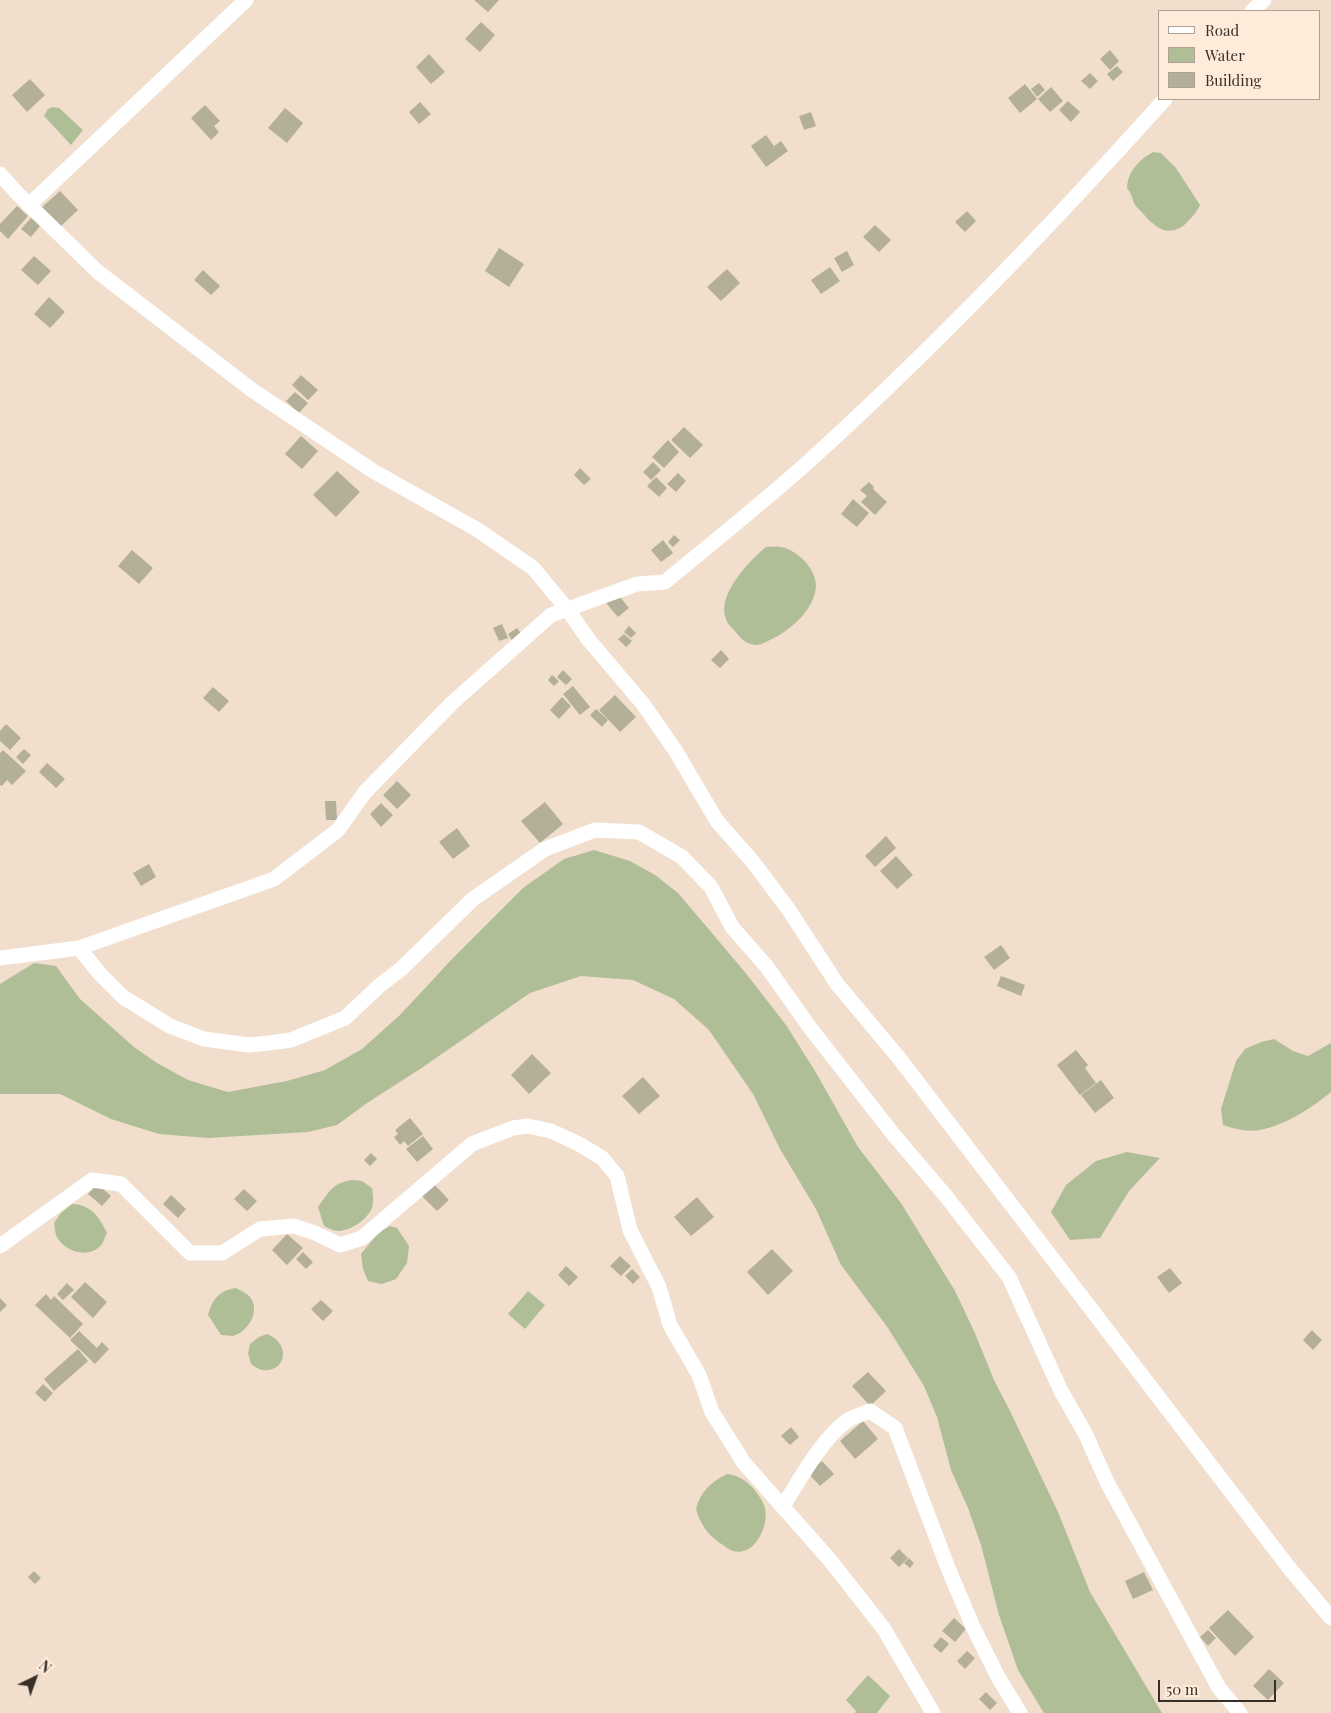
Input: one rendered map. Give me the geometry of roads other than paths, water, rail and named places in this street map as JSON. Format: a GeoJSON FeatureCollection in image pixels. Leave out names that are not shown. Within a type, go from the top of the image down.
{"type":"FeatureCollection","features":[{"type":"Feature","properties":{"kind":"street"},"geometry":{"type":"LineString","coordinates":[[29,205],[246,0]]}},
{"type":"Feature","properties":{"kind":"street"},"geometry":{"type":"LineString","coordinates":[[1253,10],[1264,0]]}},
{"type":"Feature","properties":{"kind":"street"},"geometry":{"type":"LineString","coordinates":[[0,958],[80,948],[274,879],[338,830],[365,792],[452,703],[551,615],[637,584],[665,582],[806,464],[944,334],[1097,175],[1164,100]]}},
{"type":"Feature","properties":{"kind":"street"},"geometry":{"type":"LineString","coordinates":[[0,174],[98,272],[252,390],[373,471],[478,530],[533,568],[568,610],[588,639],[643,704],[675,750],[717,821],[753,862],[789,910],[837,984],[899,1058],[1290,1569],[1331,1618]]}},
{"type":"Feature","properties":{"kind":"street"},"geometry":{"type":"LineString","coordinates":[[80,948],[100,974],[123,997],[170,1026],[204,1039],[221,1042],[249,1044],[292,1040],[345,1018],[401,969],[473,899],[545,849],[595,830],[639,832],[682,857],[711,887],[732,927],[767,967],[811,1029],[893,1134],[945,1195],[1008,1277],[1061,1391],[1085,1433],[1107,1482],[1219,1688],[1240,1713]]}},
{"type":"Feature","properties":{"kind":"street"},"geometry":{"type":"LineString","coordinates":[[0,1246],[92,1180],[121,1184],[190,1253],[222,1254],[260,1229],[294,1226],[315,1233],[340,1245],[362,1238],[472,1144],[513,1128],[528,1126],[551,1131],[579,1144],[602,1158],[617,1176],[630,1230],[659,1287],[670,1325],[699,1375],[712,1412],[744,1463],[829,1559],[884,1629],[934,1713]]}},
{"type":"Feature","properties":{"kind":"street"},"geometry":{"type":"LineString","coordinates":[[783,1506],[814,1457],[848,1420],[870,1411],[895,1428],[948,1568],[973,1627],[998,1677],[1020,1713]]}},
{"type":"Feature","properties":{"kind":"water"},"geometry":{"type":"Polygon","coordinates":[[[52,107],[59,108],[83,130],[71,145],[44,116],[48,109],[52,107]]]}},
{"type":"Feature","properties":{"kind":"water"},"geometry":{"type":"Polygon","coordinates":[[[1153,152],[1161,153],[1176,168],[1200,205],[1185,224],[1177,229],[1163,230],[1150,221],[1135,205],[1127,188],[1132,171],[1143,159],[1153,152]]]}},
{"type":"Feature","properties":{"kind":"water"},"geometry":{"type":"Polygon","coordinates":[[[766,547],[781,547],[800,556],[810,568],[816,587],[811,603],[795,624],[774,638],[756,645],[749,644],[739,636],[727,621],[724,610],[726,599],[736,579],[766,547]]]}},
{"type":"Feature","properties":{"kind":"water"},"geometry":{"type":"Polygon","coordinates":[[[594,850],[630,861],[655,875],[678,893],[744,971],[786,1025],[815,1071],[858,1147],[901,1203],[955,1291],[994,1380],[1058,1512],[1090,1592],[1162,1713],[1044,1713],[1018,1670],[999,1615],[981,1545],[968,1508],[951,1470],[937,1417],[924,1386],[888,1328],[841,1265],[816,1209],[780,1149],[753,1094],[709,1030],[674,999],[633,980],[581,976],[530,993],[337,1125],[308,1132],[208,1138],[159,1134],[111,1119],[60,1094],[0,1094],[0,984],[34,963],[56,966],[80,999],[134,1047],[157,1063],[188,1080],[228,1092],[287,1081],[325,1070],[362,1049],[400,1015],[453,958],[523,888],[564,859],[594,850]]]}},
{"type":"Feature","properties":{"kind":"water"},"geometry":{"type":"Polygon","coordinates":[[[1274,1039],[1293,1051],[1308,1056],[1331,1043],[1331,1092],[1290,1120],[1265,1129],[1254,1131],[1242,1130],[1223,1125],[1221,1109],[1236,1061],[1245,1049],[1274,1039]]]}},
{"type":"Feature","properties":{"kind":"water"},"geometry":{"type":"Polygon","coordinates":[[[1127,1152],[1160,1158],[1129,1191],[1100,1238],[1070,1240],[1051,1212],[1066,1185],[1096,1161],[1127,1152]]]}},
{"type":"Feature","properties":{"kind":"water"},"geometry":{"type":"Polygon","coordinates":[[[353,1180],[362,1181],[372,1188],[373,1203],[370,1212],[358,1224],[349,1229],[339,1231],[324,1226],[318,1207],[336,1186],[353,1180]]]}},
{"type":"Feature","properties":{"kind":"water"},"geometry":{"type":"Polygon","coordinates":[[[72,1204],[94,1212],[107,1233],[102,1244],[91,1252],[84,1253],[70,1250],[59,1241],[56,1235],[54,1223],[61,1213],[72,1204]]]}},
{"type":"Feature","properties":{"kind":"water"},"geometry":{"type":"Polygon","coordinates":[[[390,1226],[397,1228],[409,1246],[407,1263],[396,1279],[382,1284],[368,1281],[363,1269],[361,1254],[379,1232],[390,1226]]]}},
{"type":"Feature","properties":{"kind":"water"},"geometry":{"type":"Polygon","coordinates":[[[236,1288],[251,1298],[254,1305],[253,1316],[247,1327],[238,1334],[233,1336],[221,1335],[208,1315],[217,1296],[225,1291],[236,1288]]]}},
{"type":"Feature","properties":{"kind":"water"},"geometry":{"type":"Polygon","coordinates":[[[528,1291],[545,1305],[525,1329],[508,1314],[528,1291]]]}},
{"type":"Feature","properties":{"kind":"water"},"geometry":{"type":"Polygon","coordinates":[[[267,1334],[280,1344],[283,1357],[281,1363],[276,1367],[270,1370],[262,1370],[251,1364],[248,1353],[250,1344],[267,1334]]]}},
{"type":"Feature","properties":{"kind":"water"},"geometry":{"type":"Polygon","coordinates":[[[727,1474],[738,1477],[750,1485],[765,1508],[765,1523],[759,1538],[754,1545],[741,1552],[732,1551],[713,1538],[700,1520],[696,1509],[700,1497],[707,1488],[727,1474]]]}},
{"type":"Feature","properties":{"kind":"water"},"geometry":{"type":"Polygon","coordinates":[[[868,1675],[890,1696],[877,1713],[855,1713],[856,1711],[846,1700],[868,1675]]]}}]}
